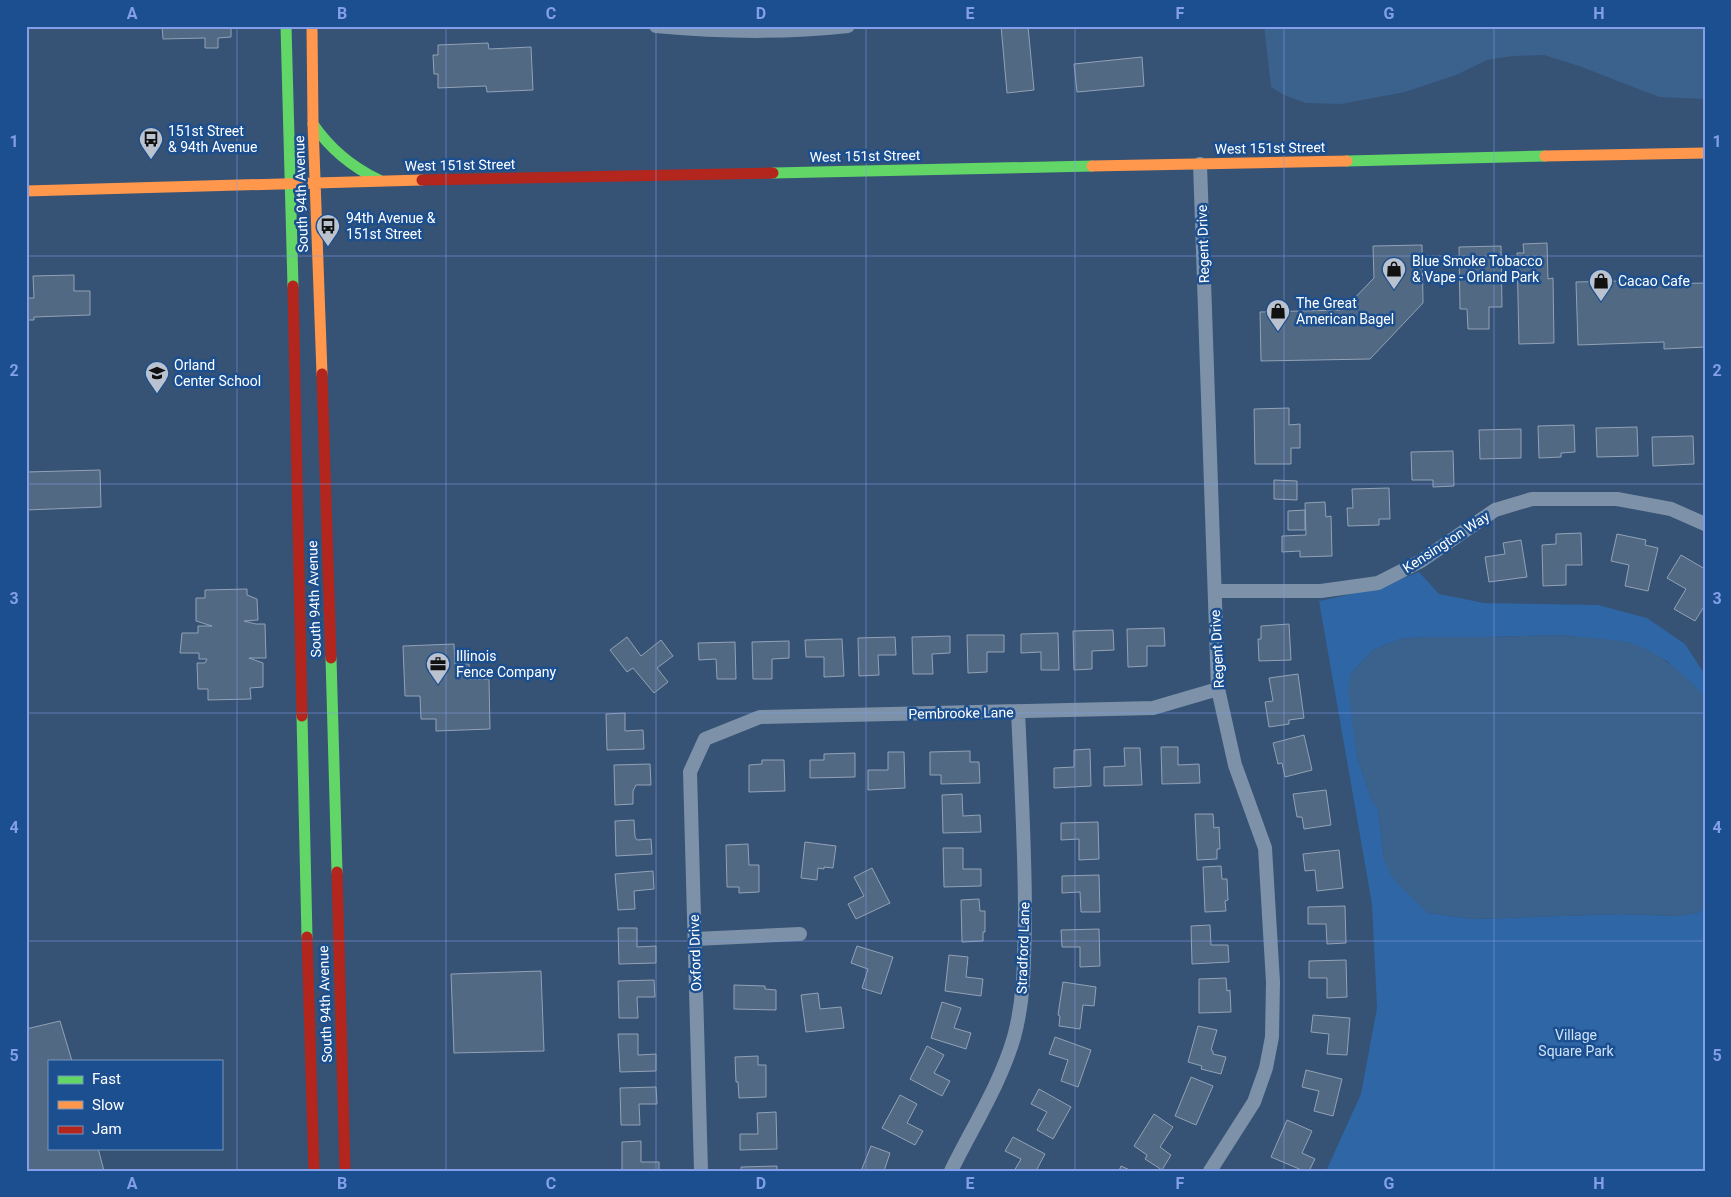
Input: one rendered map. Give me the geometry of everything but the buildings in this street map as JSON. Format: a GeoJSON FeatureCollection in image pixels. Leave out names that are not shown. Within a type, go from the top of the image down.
{"type":"FeatureCollection","features":[{"type":"Feature","properties":{"kind":"street","name":"South 94th Avenue"},"geometry":{"type":"LineString","coordinates":[[286,26],[304,831],[314,1171]]}},
{"type":"Feature","properties":{"kind":"street","name":"South 94th Avenue"},"geometry":{"type":"LineString","coordinates":[[312,26],[313,124],[345,1171]]}},
{"type":"Feature","properties":{"kind":"street"},"geometry":{"type":"LineString","coordinates":[[656,26],[759,31],[848,26]]}},
{"type":"Feature","properties":{"kind":"street"},"geometry":{"type":"LineString","coordinates":[[313,124],[327,143],[344,159],[360,171],[381,181]]}},
{"type":"Feature","properties":{"kind":"street","name":"West 151st Street"},"geometry":{"type":"LineString","coordinates":[[26,191],[290,183],[1705,153]]}},
{"type":"Feature","properties":{"kind":"street","name":"Regent Drive"},"geometry":{"type":"LineString","coordinates":[[1200,164],[1218,689],[1236,764],[1265,848],[1273,991],[1272,1037],[1266,1068],[1254,1102],[1210,1171]]}},
{"type":"Feature","properties":{"kind":"street","name":"Kensington Way"},"geometry":{"type":"LineString","coordinates":[[1215,591],[1321,591],[1378,583],[1421,561],[1495,510],[1532,499],[1617,499],[1671,509],[1705,524]]}},
{"type":"Feature","properties":{"kind":"street","name":"Pembrooke Lane"},"geometry":{"type":"LineString","coordinates":[[705,739],[760,717],[1153,708],[1218,689]]}},
{"type":"Feature","properties":{"kind":"street","name":"Stradford Lane"},"geometry":{"type":"LineString","coordinates":[[951,1171],[992,1091],[1007,1056],[1014,1037],[1022,997],[1025,885],[1018,711]]}},
{"type":"Feature","properties":{"kind":"street","name":"Oxford Drive"},"geometry":{"type":"LineString","coordinates":[[701,1171],[690,772],[705,739]]}},
{"type":"Feature","properties":{"kind":"street"},"geometry":{"type":"LineString","coordinates":[[695,939],[800,934]]}},
{"type":"Feature","properties":{"kind":"green space","name":"Village Square Park"},"geometry":{"type":"Polygon","coordinates":[[[1419,572],[1439,594],[1484,603],[1598,605],[1647,618],[1685,644],[1705,675],[1705,697],[1667,661],[1643,648],[1630,643],[1561,635],[1400,639],[1373,650],[1350,675],[1357,757],[1372,801],[1378,809],[1384,859],[1428,913],[1474,919],[1620,914],[1677,916],[1698,913],[1705,906],[1705,1171],[1326,1171],[1361,1094],[1377,1008],[1372,904],[1319,601],[1370,589],[1419,572]]]}},
{"type":"Feature","properties":{"kind":"shaded area"},"geometry":{"type":"Polygon","coordinates":[[[1264,26],[1705,26],[1705,99],[1659,97],[1579,66],[1544,55],[1513,56],[1487,60],[1456,75],[1405,92],[1341,104],[1306,103],[1284,95],[1271,87],[1264,26]]]}},
{"type":"Feature","properties":{"kind":"shaded area"},"geometry":{"type":"Polygon","coordinates":[[[1561,635],[1613,640],[1641,647],[1671,665],[1705,697],[1705,906],[1698,913],[1677,916],[1620,914],[1474,919],[1428,913],[1391,875],[1384,859],[1378,809],[1372,801],[1357,757],[1348,690],[1350,675],[1373,650],[1400,639],[1561,635]]]}},
{"type":"Feature","properties":{"kind":"traffic: fast"},"geometry":{"type":"LineString","coordinates":[[286,26],[293,286]]}},
{"type":"Feature","properties":{"kind":"traffic: fast"},"geometry":{"type":"LineString","coordinates":[[313,124],[342,156],[379,180]]}},
{"type":"Feature","properties":{"kind":"traffic: fast"},"geometry":{"type":"LineString","coordinates":[[1347,161],[1545,156]]}},
{"type":"Feature","properties":{"kind":"traffic: fast"},"geometry":{"type":"LineString","coordinates":[[773,173],[1092,166]]}},
{"type":"Feature","properties":{"kind":"traffic: fast"},"geometry":{"type":"LineString","coordinates":[[331,658],[337,872]]}},
{"type":"Feature","properties":{"kind":"traffic: fast"},"geometry":{"type":"LineString","coordinates":[[302,716],[307,937]]}},
{"type":"Feature","properties":{"kind":"traffic: slow"},"geometry":{"type":"LineString","coordinates":[[312,26],[313,124],[322,374]]}},
{"type":"Feature","properties":{"kind":"traffic: slow"},"geometry":{"type":"LineString","coordinates":[[1545,156],[1705,153]]}},
{"type":"Feature","properties":{"kind":"traffic: slow"},"geometry":{"type":"LineString","coordinates":[[1092,166],[1347,161]]}},
{"type":"Feature","properties":{"kind":"traffic: slow"},"geometry":{"type":"LineString","coordinates":[[26,191],[422,180]]}},
{"type":"Feature","properties":{"kind":"traffic: jam"},"geometry":{"type":"LineString","coordinates":[[422,180],[773,173]]}},
{"type":"Feature","properties":{"kind":"traffic: jam"},"geometry":{"type":"LineString","coordinates":[[293,286],[302,716]]}},
{"type":"Feature","properties":{"kind":"traffic: jam"},"geometry":{"type":"LineString","coordinates":[[322,374],[331,658]]}},
{"type":"Feature","properties":{"kind":"traffic: jam"},"geometry":{"type":"LineString","coordinates":[[337,872],[345,1171]]}},
{"type":"Feature","properties":{"kind":"traffic: jam"},"geometry":{"type":"LineString","coordinates":[[307,937],[314,1171]]}},
{"type":"Feature","properties":{"kind":"place","name":"151st Street & 94th Avenue"},"geometry":{"type":"Point","coordinates":[151,160]}},
{"type":"Feature","properties":{"kind":"place","name":"94th Avenue & 151st Street"},"geometry":{"type":"Point","coordinates":[328,247]}},
{"type":"Feature","properties":{"kind":"place","name":"Blue Smoke Tobacco & Vape - Orland Park"},"geometry":{"type":"Point","coordinates":[1394,290]}},
{"type":"Feature","properties":{"kind":"place","name":"Cacao Cafe"},"geometry":{"type":"Point","coordinates":[1601,302]}},
{"type":"Feature","properties":{"kind":"place","name":"The Great American Bagel"},"geometry":{"type":"Point","coordinates":[1278,332]}},
{"type":"Feature","properties":{"kind":"place","name":"Orland Center School"},"geometry":{"type":"Point","coordinates":[157,394]}},
{"type":"Feature","properties":{"kind":"place","name":"Illinois Fence Company"},"geometry":{"type":"Point","coordinates":[438,685]}}]}
